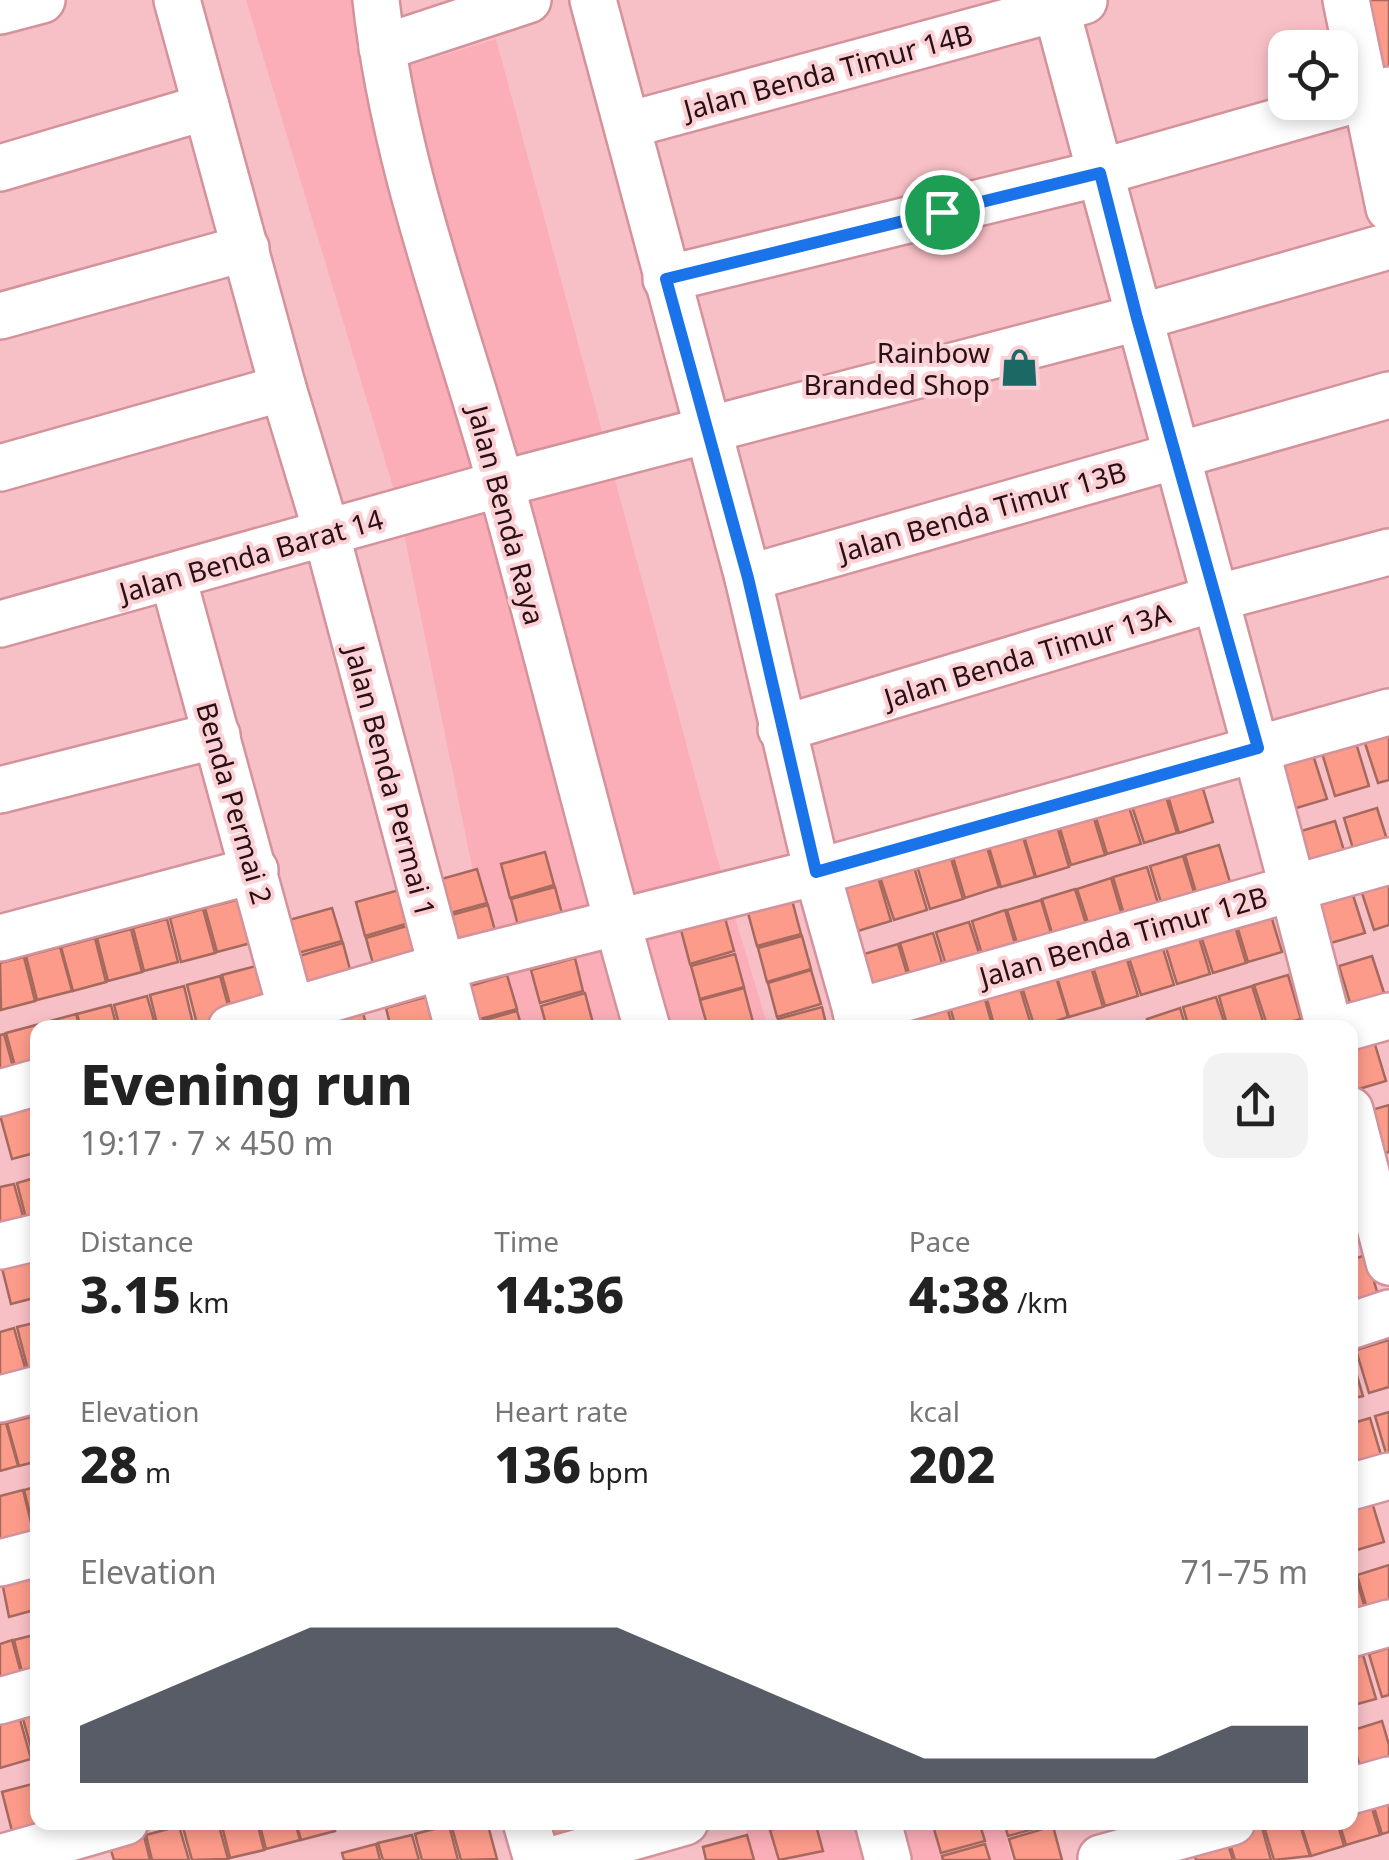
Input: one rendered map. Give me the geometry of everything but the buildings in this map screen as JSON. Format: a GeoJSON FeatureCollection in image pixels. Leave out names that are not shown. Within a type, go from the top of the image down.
{"type":"FeatureCollection","features":[{"type":"Feature","properties":{"kind":"street"},"geometry":{"type":"LineString","coordinates":[[0,12],[42,0]]}},
{"type":"Feature","properties":{"kind":"street","name":"Jalan Benda Permai 1"},"geometry":{"type":"LineString","coordinates":[[178,0],[456,1020]]}},
{"type":"Feature","properties":{"kind":"street","name":"Jalan Benda Raya"},"geometry":{"type":"LineString","coordinates":[[376,0],[405,163],[500,484],[645,1020]]}},
{"type":"Feature","properties":{"kind":"street"},"geometry":{"type":"LineString","coordinates":[[382,48],[528,0]]}},
{"type":"Feature","properties":{"kind":"street"},"geometry":{"type":"LineString","coordinates":[[593,0],[748,578],[816,872],[858,1020]]}},
{"type":"Feature","properties":{"kind":"street"},"geometry":{"type":"LineString","coordinates":[[1346,0],[1379,92],[1389,208]]}},
{"type":"Feature","properties":{"kind":"street"},"geometry":{"type":"LineString","coordinates":[[1066,3],[1100,173],[1137,318],[1258,748],[1326,1020]]}},
{"type":"Feature","properties":{"kind":"street","name":"Jalan Benda Timur 14B"},"geometry":{"type":"LineString","coordinates":[[628,126],[1066,3]]}},
{"type":"Feature","properties":{"kind":"street"},"geometry":{"type":"LineString","coordinates":[[666,279],[1100,173],[1379,92]]}},
{"type":"Feature","properties":{"kind":"street"},"geometry":{"type":"LineString","coordinates":[[0,168],[206,107]]}},
{"type":"Feature","properties":{"kind":"street","name":"Jalan Benda Barat 14"},"geometry":{"type":"LineString","coordinates":[[0,624],[500,484],[1137,318],[1389,246]]}},
{"type":"Feature","properties":{"kind":"street"},"geometry":{"type":"LineString","coordinates":[[0,316],[246,248]]}},
{"type":"Feature","properties":{"kind":"street"},"geometry":{"type":"LineString","coordinates":[[0,468],[283,388]]}},
{"type":"Feature","properties":{"kind":"street","name":"Jalan Benda Timur 13B"},"geometry":{"type":"LineString","coordinates":[[748,578],[1389,395]]}},
{"type":"Feature","properties":{"kind":"street","name":"Jalan Benda Timur 13A"},"geometry":{"type":"LineString","coordinates":[[781,729],[1216,598],[1389,552]]}},
{"type":"Feature","properties":{"kind":"street","name":"Benda Permai 2"},"geometry":{"type":"LineString","coordinates":[[173,578],[293,1018]]}},
{"type":"Feature","properties":{"kind":"street"},"geometry":{"type":"LineString","coordinates":[[293,1018],[440,967],[816,872],[1389,712]]}},
{"type":"Feature","properties":{"kind":"street"},"geometry":{"type":"LineString","coordinates":[[0,790],[216,734]]}},
{"type":"Feature","properties":{"kind":"street","name":"Jalan Benda Timur 12B"},"geometry":{"type":"LineString","coordinates":[[858,1020],[1389,860]]}},
{"type":"Feature","properties":{"kind":"street"},"geometry":{"type":"LineString","coordinates":[[0,938],[255,870]]}},
{"type":"Feature","properties":{"kind":"street"},"geometry":{"type":"LineString","coordinates":[[1358,1025],[1389,1016]]}},
{"type":"Feature","properties":{"kind":"street"},"geometry":{"type":"LineString","coordinates":[[0,1092],[30,1084]]}},
{"type":"Feature","properties":{"kind":"street"},"geometry":{"type":"LineString","coordinates":[[1358,1139],[1389,1262]]}},
{"type":"Feature","properties":{"kind":"street"},"geometry":{"type":"LineString","coordinates":[[0,1246],[30,1239]]}},
{"type":"Feature","properties":{"kind":"street"},"geometry":{"type":"LineString","coordinates":[[1358,1323],[1389,1313]]}},
{"type":"Feature","properties":{"kind":"street"},"geometry":{"type":"LineString","coordinates":[[0,1398],[30,1390]]}},
{"type":"Feature","properties":{"kind":"street"},"geometry":{"type":"LineString","coordinates":[[1358,1485],[1389,1476]]}},
{"type":"Feature","properties":{"kind":"street"},"geometry":{"type":"LineString","coordinates":[[0,1564],[30,1555]]}},
{"type":"Feature","properties":{"kind":"street"},"geometry":{"type":"LineString","coordinates":[[1358,1632],[1389,1623]]}},
{"type":"Feature","properties":{"kind":"street"},"geometry":{"type":"LineString","coordinates":[[0,1701],[30,1692]]}},
{"type":"Feature","properties":{"kind":"street"},"geometry":{"type":"LineString","coordinates":[[1358,1788],[1389,1780]]}},
{"type":"Feature","properties":{"kind":"street"},"geometry":{"type":"LineString","coordinates":[[0,1858],[97,1830]]}},
{"type":"Feature","properties":{"kind":"street"},"geometry":{"type":"LineString","coordinates":[[528,1830],[537,1860]]}},
{"type":"Feature","properties":{"kind":"street"},"geometry":{"type":"LineString","coordinates":[[552,1860],[659,1830]]}},
{"type":"Feature","properties":{"kind":"street"},"geometry":{"type":"LineString","coordinates":[[686,1830],[694,1860]]}},
{"type":"Feature","properties":{"kind":"street"},"geometry":{"type":"LineString","coordinates":[[880,1830],[888,1860]]}},
{"type":"Feature","properties":{"kind":"street"},"geometry":{"type":"LineString","coordinates":[[1098,1847],[1189,1830]]}},
{"type":"Feature","properties":{"kind":"shaded area"},"geometry":{"type":"Polygon","coordinates":[[[246,0],[394,0],[408,66],[496,39],[716,854],[766,1020],[512,1020],[487,940],[397,500],[246,0]]]}},
{"type":"Feature","properties":{"kind":"shaded area"},"geometry":{"type":"Polygon","coordinates":[[[746,1830],[1005,1830],[1012,1860],[754,1860],[746,1830]]]}},
{"type":"Feature","properties":{"kind":"place","name":"Rainbow Branded Shop"},"geometry":{"type":"Point","coordinates":[1020,368]}},
{"type":"Feature","properties":{"kind":"route"},"geometry":{"type":"LineString","coordinates":[[1100,173],[1258,748],[816,872],[748,578],[666,279],[942,212],[1100,173]]}}]}
